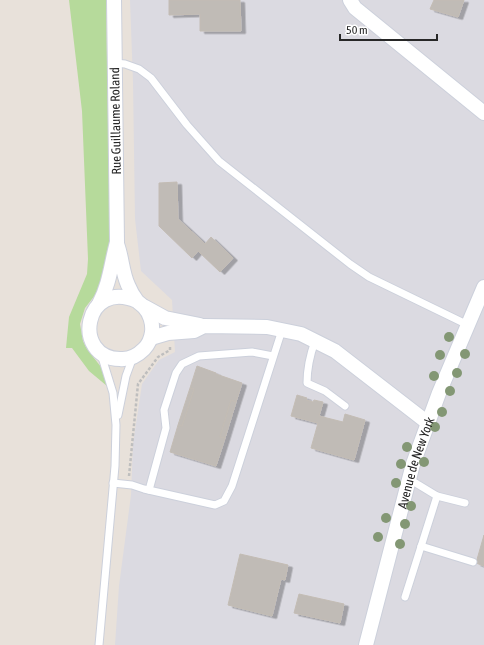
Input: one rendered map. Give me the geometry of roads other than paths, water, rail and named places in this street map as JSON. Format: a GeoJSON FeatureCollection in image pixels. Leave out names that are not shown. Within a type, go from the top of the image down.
{"type":"FeatureCollection","features":[{"type":"Feature","properties":{"kind":"street","name":"Rue Guillaume Roland"},"geometry":{"type":"LineString","coordinates":[[99,304],[106,291],[111,274],[117,242],[114,0]]}},
{"type":"Feature","properties":{"kind":"street"},"geometry":{"type":"LineString","coordinates":[[350,0],[354,8],[484,112]]}},
{"type":"Feature","properties":{"kind":"street","name":"Rue Guillaume Roland"},"geometry":{"type":"LineString","coordinates":[[117,242],[122,256],[124,274],[128,285],[141,304]]}},
{"type":"Feature","properties":{"kind":"street","name":"Avenue de New York"},"geometry":{"type":"LineString","coordinates":[[366,645],[413,464],[439,393],[484,287]]}},
{"type":"Feature","properties":{"kind":"street"},"geometry":{"type":"LineString","coordinates":[[141,304],[150,317],[152,327],[151,338],[147,346],[141,353],[133,357],[119,360],[106,356],[100,352],[93,344],[89,333],[89,323],[93,312],[99,304],[114,297],[122,296],[141,304],[164,318],[204,326],[267,326],[301,334],[335,350],[428,423]]}},
{"type":"Feature","properties":{"kind":"street"},"geometry":{"type":"LineString","coordinates":[[151,338],[168,333],[194,331],[204,326]]}},
{"type":"Feature","properties":{"kind":"lane"},"geometry":{"type":"LineString","coordinates":[[115,63],[125,64],[139,69],[151,78],[187,125],[219,162],[350,264],[369,277],[468,325]]}},
{"type":"Feature","properties":{"kind":"lane"},"geometry":{"type":"LineString","coordinates":[[113,483],[127,484],[215,505],[224,501],[232,486],[282,330]]}},
{"type":"Feature","properties":{"kind":"lane"},"geometry":{"type":"LineString","coordinates":[[315,341],[307,370],[307,383],[325,391],[345,406]]}},
{"type":"Feature","properties":{"kind":"lane"},"geometry":{"type":"LineString","coordinates":[[100,352],[113,393],[116,425]]}},
{"type":"Feature","properties":{"kind":"lane"},"geometry":{"type":"LineString","coordinates":[[149,490],[166,428],[164,410],[176,373],[182,364],[199,356],[252,352],[273,356]]}},
{"type":"Feature","properties":{"kind":"lane"},"geometry":{"type":"LineString","coordinates":[[99,645],[113,483],[116,425],[124,382],[133,357]]}},
{"type":"Feature","properties":{"kind":"lane"},"geometry":{"type":"LineString","coordinates":[[409,479],[438,496],[465,503]]}},
{"type":"Feature","properties":{"kind":"lane"},"geometry":{"type":"LineString","coordinates":[[404,597],[438,496]]}},
{"type":"Feature","properties":{"kind":"lane"},"geometry":{"type":"LineString","coordinates":[[421,546],[473,562]]}}]}
